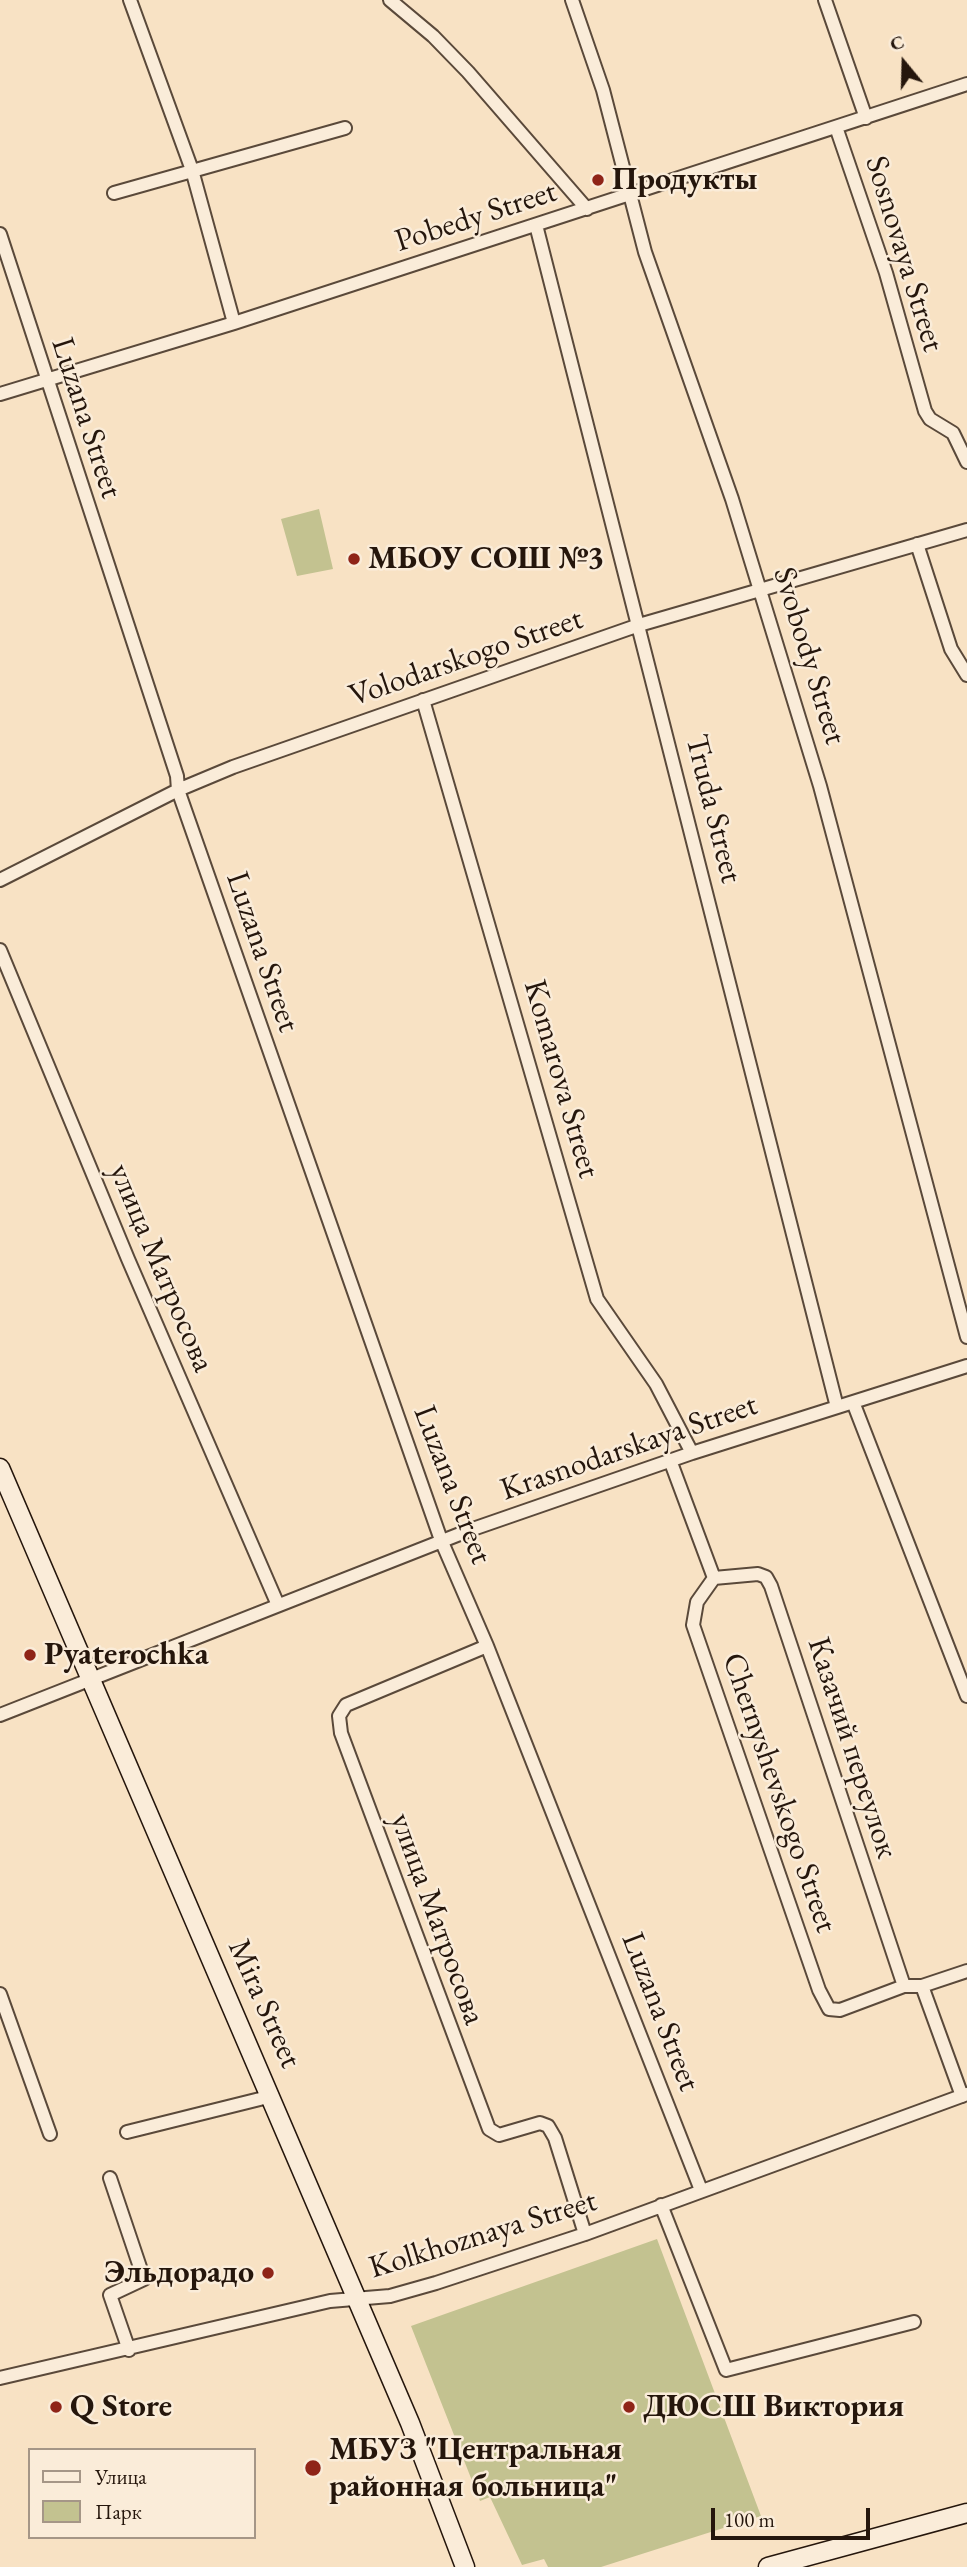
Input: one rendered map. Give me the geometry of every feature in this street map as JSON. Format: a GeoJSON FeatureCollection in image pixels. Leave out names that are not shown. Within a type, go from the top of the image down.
{"type":"FeatureCollection","features":[{"type":"Feature","properties":{"kind":"main road","name":"Mira Street"},"geometry":{"type":"LineString","coordinates":[[0,1468],[411,2423],[465,2567]]}},
{"type":"Feature","properties":{"kind":"main road"},"geometry":{"type":"LineString","coordinates":[[768,2567],[967,2513]]}},
{"type":"Feature","properties":{"kind":"street"},"geometry":{"type":"LineString","coordinates":[[130,0],[192,170],[234,323]]}},
{"type":"Feature","properties":{"kind":"street"},"geometry":{"type":"LineString","coordinates":[[390,0],[433,36],[468,72],[587,209]]}},
{"type":"Feature","properties":{"kind":"street","name":"Svobody Street"},"geometry":{"type":"LineString","coordinates":[[572,0],[603,90],[645,252],[762,591],[820,786],[967,1337]]}},
{"type":"Feature","properties":{"kind":"street"},"geometry":{"type":"LineString","coordinates":[[825,0],[866,118]]}},
{"type":"Feature","properties":{"kind":"street","name":"Pobedy Street"},"geometry":{"type":"LineString","coordinates":[[0,394],[234,323],[967,84]]}},
{"type":"Feature","properties":{"kind":"street","name":"Sosnovaya Street"},"geometry":{"type":"LineString","coordinates":[[836,127],[886,273],[925,411],[930,419],[953,433],[967,462]]}},
{"type":"Feature","properties":{"kind":"street"},"geometry":{"type":"LineString","coordinates":[[114,193],[345,128]]}},
{"type":"Feature","properties":{"kind":"street","name":"Truda Street"},"geometry":{"type":"LineString","coordinates":[[536,225],[837,1407]]}},
{"type":"Feature","properties":{"kind":"street","name":"Luzana Street"},"geometry":{"type":"LineString","coordinates":[[0,234],[46,382],[177,776],[178,790],[441,1540],[487,1646],[701,2190]]}},
{"type":"Feature","properties":{"kind":"street","name":"Volodarskogo Street"},"geometry":{"type":"LineString","coordinates":[[0,880],[178,790],[233,767],[639,625],[967,530]]}},
{"type":"Feature","properties":{"kind":"street"},"geometry":{"type":"LineString","coordinates":[[917,544],[951,649],[967,675]]}},
{"type":"Feature","properties":{"kind":"street","name":"Komarova Street"},"geometry":{"type":"LineString","coordinates":[[424,700],[597,1299],[656,1384],[692,1453]]}},
{"type":"Feature","properties":{"kind":"street","name":"улица Матросова"},"geometry":{"type":"LineString","coordinates":[[0,950],[128,1259],[278,1605]]}},
{"type":"Feature","properties":{"kind":"street","name":"Krasnodarskaya Street"},"geometry":{"type":"LineString","coordinates":[[0,1715],[441,1540],[670,1460],[967,1366]]}},
{"type":"Feature","properties":{"kind":"street"},"geometry":{"type":"LineString","coordinates":[[853,1402],[967,1696]]}},
{"type":"Feature","properties":{"kind":"street"},"geometry":{"type":"LineString","coordinates":[[670,1460],[714,1578]]}},
{"type":"Feature","properties":{"kind":"street","name":"Казачий переулок"},"geometry":{"type":"LineString","coordinates":[[714,1578],[758,1574],[766,1577],[771,1586],[904,1986]]}},
{"type":"Feature","properties":{"kind":"street","name":"Chernyshevskogo Street"},"geometry":{"type":"LineString","coordinates":[[714,1578],[697,1602],[693,1625],[819,1990],[829,2009],[840,2010],[904,1986],[922,1986],[967,1971]]}},
{"type":"Feature","properties":{"kind":"street","name":"улица Матросова"},"geometry":{"type":"LineString","coordinates":[[487,1646],[346,1705],[339,1716],[341,1732],[489,2129],[499,2135],[540,2123],[548,2126],[555,2138],[584,2234]]}},
{"type":"Feature","properties":{"kind":"street"},"geometry":{"type":"LineString","coordinates":[[922,1986],[964,2095]]}},
{"type":"Feature","properties":{"kind":"street"},"geometry":{"type":"LineString","coordinates":[[0,1994],[50,2134]]}},
{"type":"Feature","properties":{"kind":"street","name":"Kolkhoznaya Street"},"geometry":{"type":"LineString","coordinates":[[0,2378],[330,2301],[390,2295],[436,2283],[584,2234],[964,2095]]}},
{"type":"Feature","properties":{"kind":"street"},"geometry":{"type":"LineString","coordinates":[[127,2132],[272,2096]]}},
{"type":"Feature","properties":{"kind":"street"},"geometry":{"type":"LineString","coordinates":[[110,2178],[144,2279],[110,2295],[129,2350]]}},
{"type":"Feature","properties":{"kind":"street"},"geometry":{"type":"LineString","coordinates":[[662,2205],[726,2370],[914,2322]]}},
{"type":"Feature","properties":{"kind":"green space"},"geometry":{"type":"Polygon","coordinates":[[[319,509],[333,569],[297,576],[281,519],[319,509]]]}},
{"type":"Feature","properties":{"kind":"green space"},"geometry":{"type":"Polygon","coordinates":[[[657,2239],[761,2516],[601,2567],[548,2567],[544,2559],[522,2565],[490,2497],[480,2501],[411,2326],[657,2239]]]}},
{"type":"Feature","properties":{"kind":"place","name":"Продукты"},"geometry":{"type":"Point","coordinates":[598,180]}},
{"type":"Feature","properties":{"kind":"place","name":"МБОУ СОШ №3"},"geometry":{"type":"Point","coordinates":[354,559]}},
{"type":"Feature","properties":{"kind":"place","name":"Pyaterochka"},"geometry":{"type":"Point","coordinates":[30,1655]}},
{"type":"Feature","properties":{"kind":"place","name":"Эльдорадо"},"geometry":{"type":"Point","coordinates":[268,2273]}},
{"type":"Feature","properties":{"kind":"place","name":"Q Store"},"geometry":{"type":"Point","coordinates":[56,2407]}},
{"type":"Feature","properties":{"kind":"place","name":"ДЮСШ Виктория"},"geometry":{"type":"Point","coordinates":[629,2407]}},
{"type":"Feature","properties":{"kind":"place","name":"МБУЗ \"Центральная районная больница\""},"geometry":{"type":"Point","coordinates":[313,2468]}}]}
